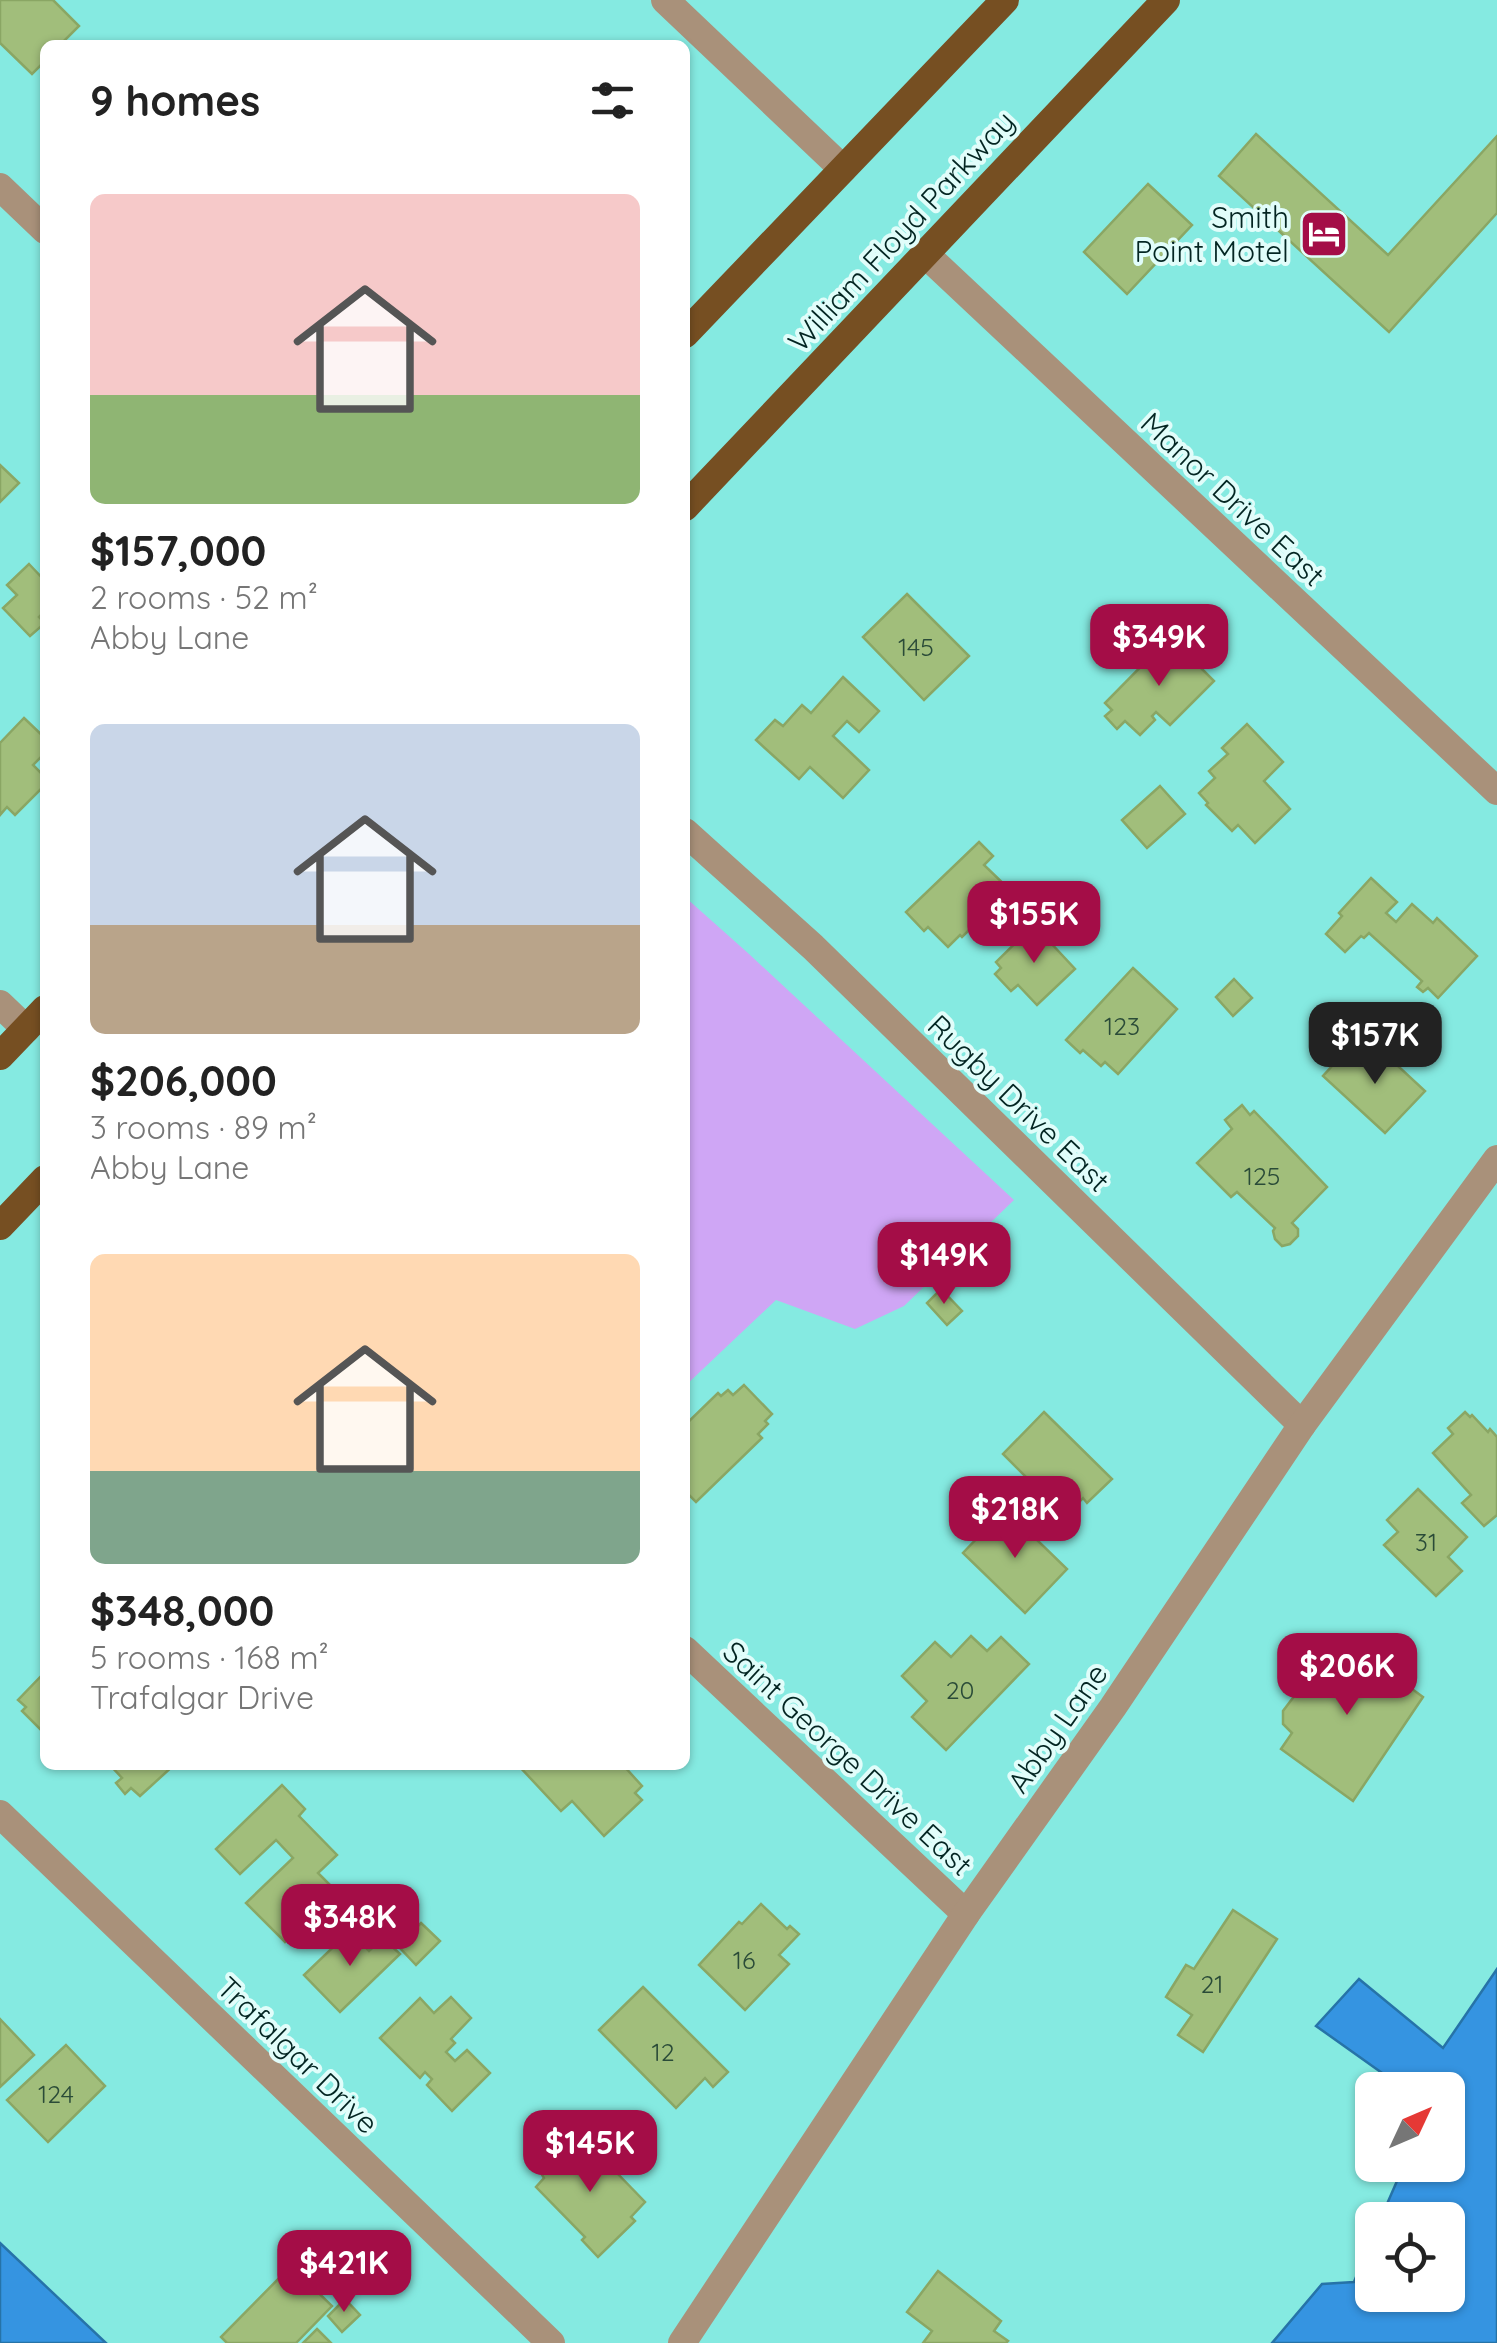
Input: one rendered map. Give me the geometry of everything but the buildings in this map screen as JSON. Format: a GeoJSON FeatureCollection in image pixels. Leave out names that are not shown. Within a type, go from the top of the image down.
{"type":"FeatureCollection","features":[{"type":"Feature","properties":{"kind":"highway"},"geometry":{"type":"LineString","coordinates":[[690,329],[1004,0]]}},
{"type":"Feature","properties":{"kind":"highway","name":"William Floyd Parkway"},"geometry":{"type":"LineString","coordinates":[[690,502],[1166,0]]}},
{"type":"Feature","properties":{"kind":"highway"},"geometry":{"type":"LineString","coordinates":[[0,1056],[36,1019]]}},
{"type":"Feature","properties":{"kind":"highway"},"geometry":{"type":"LineString","coordinates":[[0,1226],[40,1184]]}},
{"type":"Feature","properties":{"kind":"street"},"geometry":{"type":"LineString","coordinates":[[665,0],[843,169]]}},
{"type":"Feature","properties":{"kind":"street"},"geometry":{"type":"LineString","coordinates":[[0,187],[40,225]]}},
{"type":"Feature","properties":{"kind":"street","name":"Manor Drive East"},"geometry":{"type":"LineString","coordinates":[[924,253],[1497,791]]}},
{"type":"Feature","properties":{"kind":"street","name":"Rugby Drive East"},"geometry":{"type":"LineString","coordinates":[[690,836],[813,947],[1302,1426]]}},
{"type":"Feature","properties":{"kind":"street"},"geometry":{"type":"LineString","coordinates":[[0,1004],[36,1019]]}},
{"type":"Feature","properties":{"kind":"street","name":"Abby Lane"},"geometry":{"type":"LineString","coordinates":[[682,2343],[966,1914],[1113,1708],[1302,1426],[1497,1159]]}},
{"type":"Feature","properties":{"kind":"street","name":"Saint George Drive East"},"geometry":{"type":"LineString","coordinates":[[690,1655],[966,1914]]}},
{"type":"Feature","properties":{"kind":"street","name":"Trafalgar Drive"},"geometry":{"type":"LineString","coordinates":[[0,1814],[551,2343]]}},
{"type":"Feature","properties":{"kind":"shaded area"},"geometry":{"type":"Polygon","coordinates":[[[690,901],[1014,1200],[904,1306],[855,1329],[776,1300],[690,1381],[690,901]]]}},
{"type":"Feature","properties":{"kind":"water"},"geometry":{"type":"Polygon","coordinates":[[[1497,1969],[1497,2343],[1272,2343],[1322,2284],[1355,2280],[1355,2312],[1465,2312],[1465,2202],[1388,2202],[1397,2182],[1465,2182],[1465,2072],[1381,2072],[1316,2026],[1359,1979],[1443,2048],[1497,1969]]]}},
{"type":"Feature","properties":{"kind":"water"},"geometry":{"type":"Polygon","coordinates":[[[0,2243],[106,2343],[0,2343],[0,2243]]]}},
{"type":"Feature","properties":{"kind":"place","name":"Smith Point Motel"},"geometry":{"type":"Point","coordinates":[1324,234]}}]}
